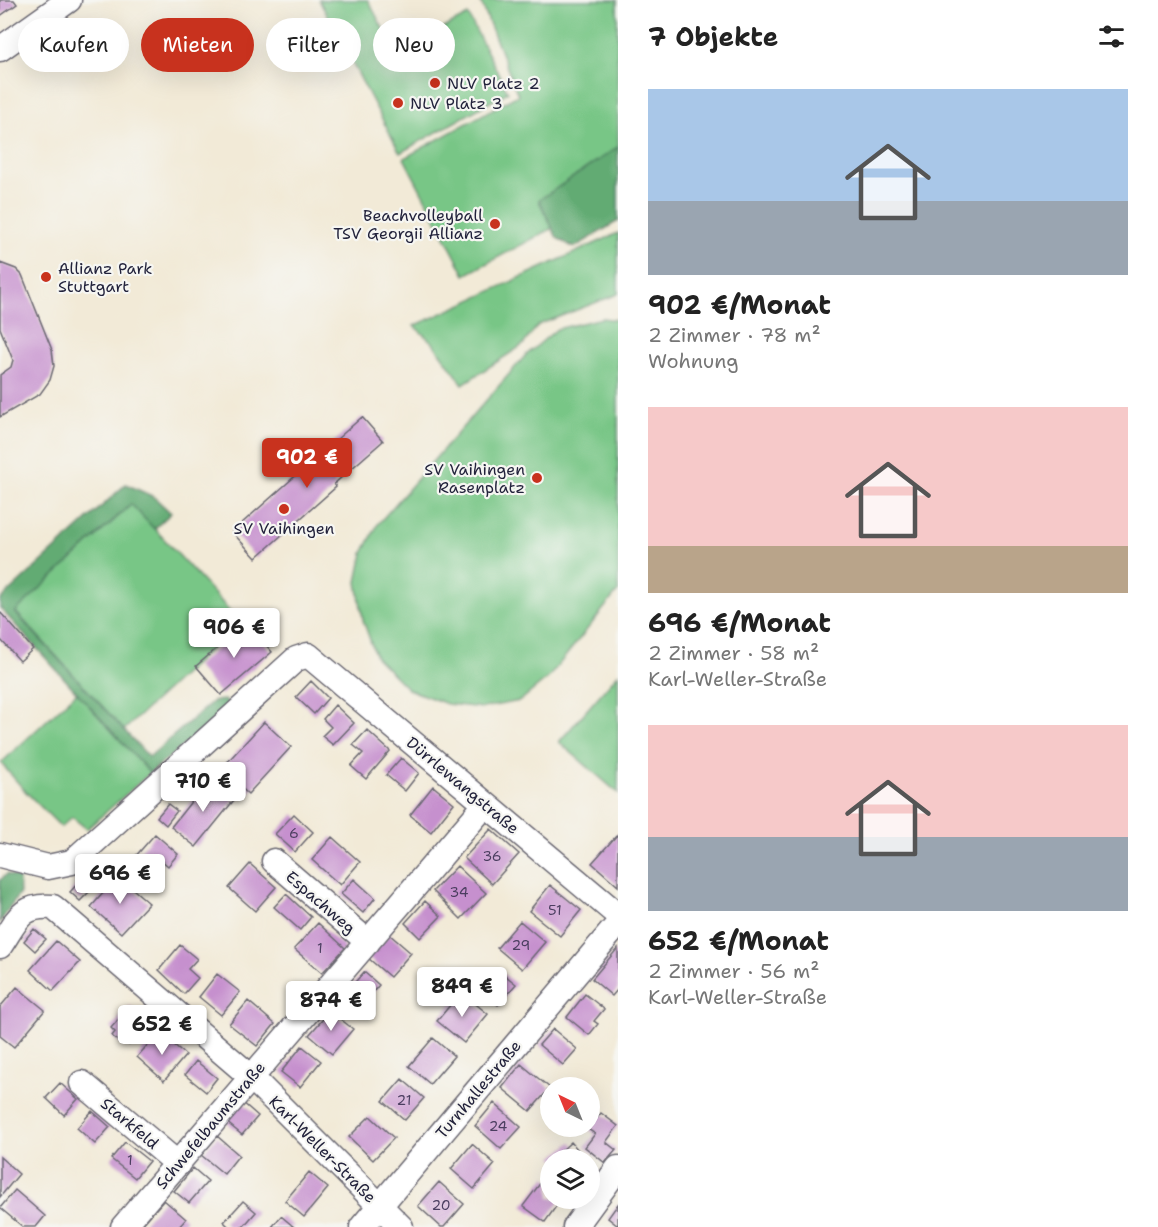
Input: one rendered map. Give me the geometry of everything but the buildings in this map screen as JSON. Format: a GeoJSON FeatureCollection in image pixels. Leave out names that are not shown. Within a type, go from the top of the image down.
{"type":"FeatureCollection","features":[{"type":"Feature","properties":{"kind":"street"},"geometry":{"type":"LineString","coordinates":[[0,48],[69,0]]}},
{"type":"Feature","properties":{"kind":"street","name":"Dürrlewangstraße"},"geometry":{"type":"LineString","coordinates":[[0,855],[48,867],[72,862],[296,659],[308,655],[618,915]]}},
{"type":"Feature","properties":{"kind":"street","name":"Schwefelbaumstraße"},"geometry":{"type":"LineString","coordinates":[[123,1227],[485,805]]}},
{"type":"Feature","properties":{"kind":"street","name":"Espachweg"},"geometry":{"type":"LineString","coordinates":[[274,861],[368,942]]}},
{"type":"Feature","properties":{"kind":"street","name":"Karl-Weller-Straße"},"geometry":{"type":"LineString","coordinates":[[0,946],[24,912],[37,905],[53,907],[251,1077],[401,1227]]}},
{"type":"Feature","properties":{"kind":"street","name":"Turnhallestraße"},"geometry":{"type":"LineString","coordinates":[[362,1227],[618,924]]}},
{"type":"Feature","properties":{"kind":"street","name":"Starkfeld"},"geometry":{"type":"LineString","coordinates":[[82,1083],[178,1164]]}},
{"type":"Feature","properties":{"kind":"street"},"geometry":{"type":"LineString","coordinates":[[575,1227],[618,1168]]}},
{"type":"Feature","properties":{"kind":"green space"},"geometry":{"type":"Polygon","coordinates":[[[319,0],[368,0],[378,18],[373,18],[373,72],[455,72],[455,22],[468,15],[508,92],[400,153],[357,72],[361,72],[361,18],[329,18],[319,0]]]}},
{"type":"Feature","properties":{"kind":"green space"},"geometry":{"type":"Polygon","coordinates":[[[480,0],[617,0],[618,147],[539,201],[553,228],[465,275],[404,158],[518,95],[480,0]]]}},
{"type":"Feature","properties":{"kind":"green space"},"geometry":{"type":"Polygon","coordinates":[[[618,147],[618,221],[574,248],[557,238],[539,200],[618,147]]]}},
{"type":"Feature","properties":{"kind":"green space"},"geometry":{"type":"Polygon","coordinates":[[[618,233],[618,294],[538,325],[523,345],[463,384],[432,342],[414,326],[618,233]]]}},
{"type":"Feature","properties":{"kind":"green space"},"geometry":{"type":"Polygon","coordinates":[[[602,318],[618,320],[618,591],[548,678],[520,701],[483,708],[447,704],[408,689],[376,657],[363,620],[357,582],[363,553],[378,524],[525,356],[557,329],[602,318]]]}},
{"type":"Feature","properties":{"kind":"green space"},"geometry":{"type":"Polygon","coordinates":[[[126,484],[154,497],[171,513],[154,529],[131,504],[15,612],[149,757],[213,701],[225,700],[231,706],[150,773],[0,608],[0,600],[126,484]]]}},
{"type":"Feature","properties":{"kind":"green space"},"geometry":{"type":"Polygon","coordinates":[[[132,504],[240,622],[124,730],[15,611],[132,504]]]}},
{"type":"Feature","properties":{"kind":"green space"},"geometry":{"type":"Polygon","coordinates":[[[618,674],[618,793],[559,742],[618,674]]]}},
{"type":"Feature","properties":{"kind":"green space"},"geometry":{"type":"Polygon","coordinates":[[[77,692],[150,773],[87,829],[72,817],[61,827],[1,763],[77,692]]]}},
{"type":"Feature","properties":{"kind":"green space"},"geometry":{"type":"Polygon","coordinates":[[[7,874],[19,878],[20,893],[0,922],[0,880],[7,874]]]}},
{"type":"Feature","properties":{"kind":"place","name":"NLV Platz 2"},"geometry":{"type":"Point","coordinates":[435,83]}},
{"type":"Feature","properties":{"kind":"place","name":"NLV Platz 3"},"geometry":{"type":"Point","coordinates":[398,103]}},
{"type":"Feature","properties":{"kind":"place","name":"Beachvolleyball TSV Georgii Allianz"},"geometry":{"type":"Point","coordinates":[495,224]}},
{"type":"Feature","properties":{"kind":"place","name":"Allianz Park Stuttgart"},"geometry":{"type":"Point","coordinates":[46,277]}},
{"type":"Feature","properties":{"kind":"place","name":"SV Vaihingen Rasenplatz"},"geometry":{"type":"Point","coordinates":[537,478]}},
{"type":"Feature","properties":{"kind":"place","name":"SV Vaihingen"},"geometry":{"type":"Point","coordinates":[284,509]}}]}
